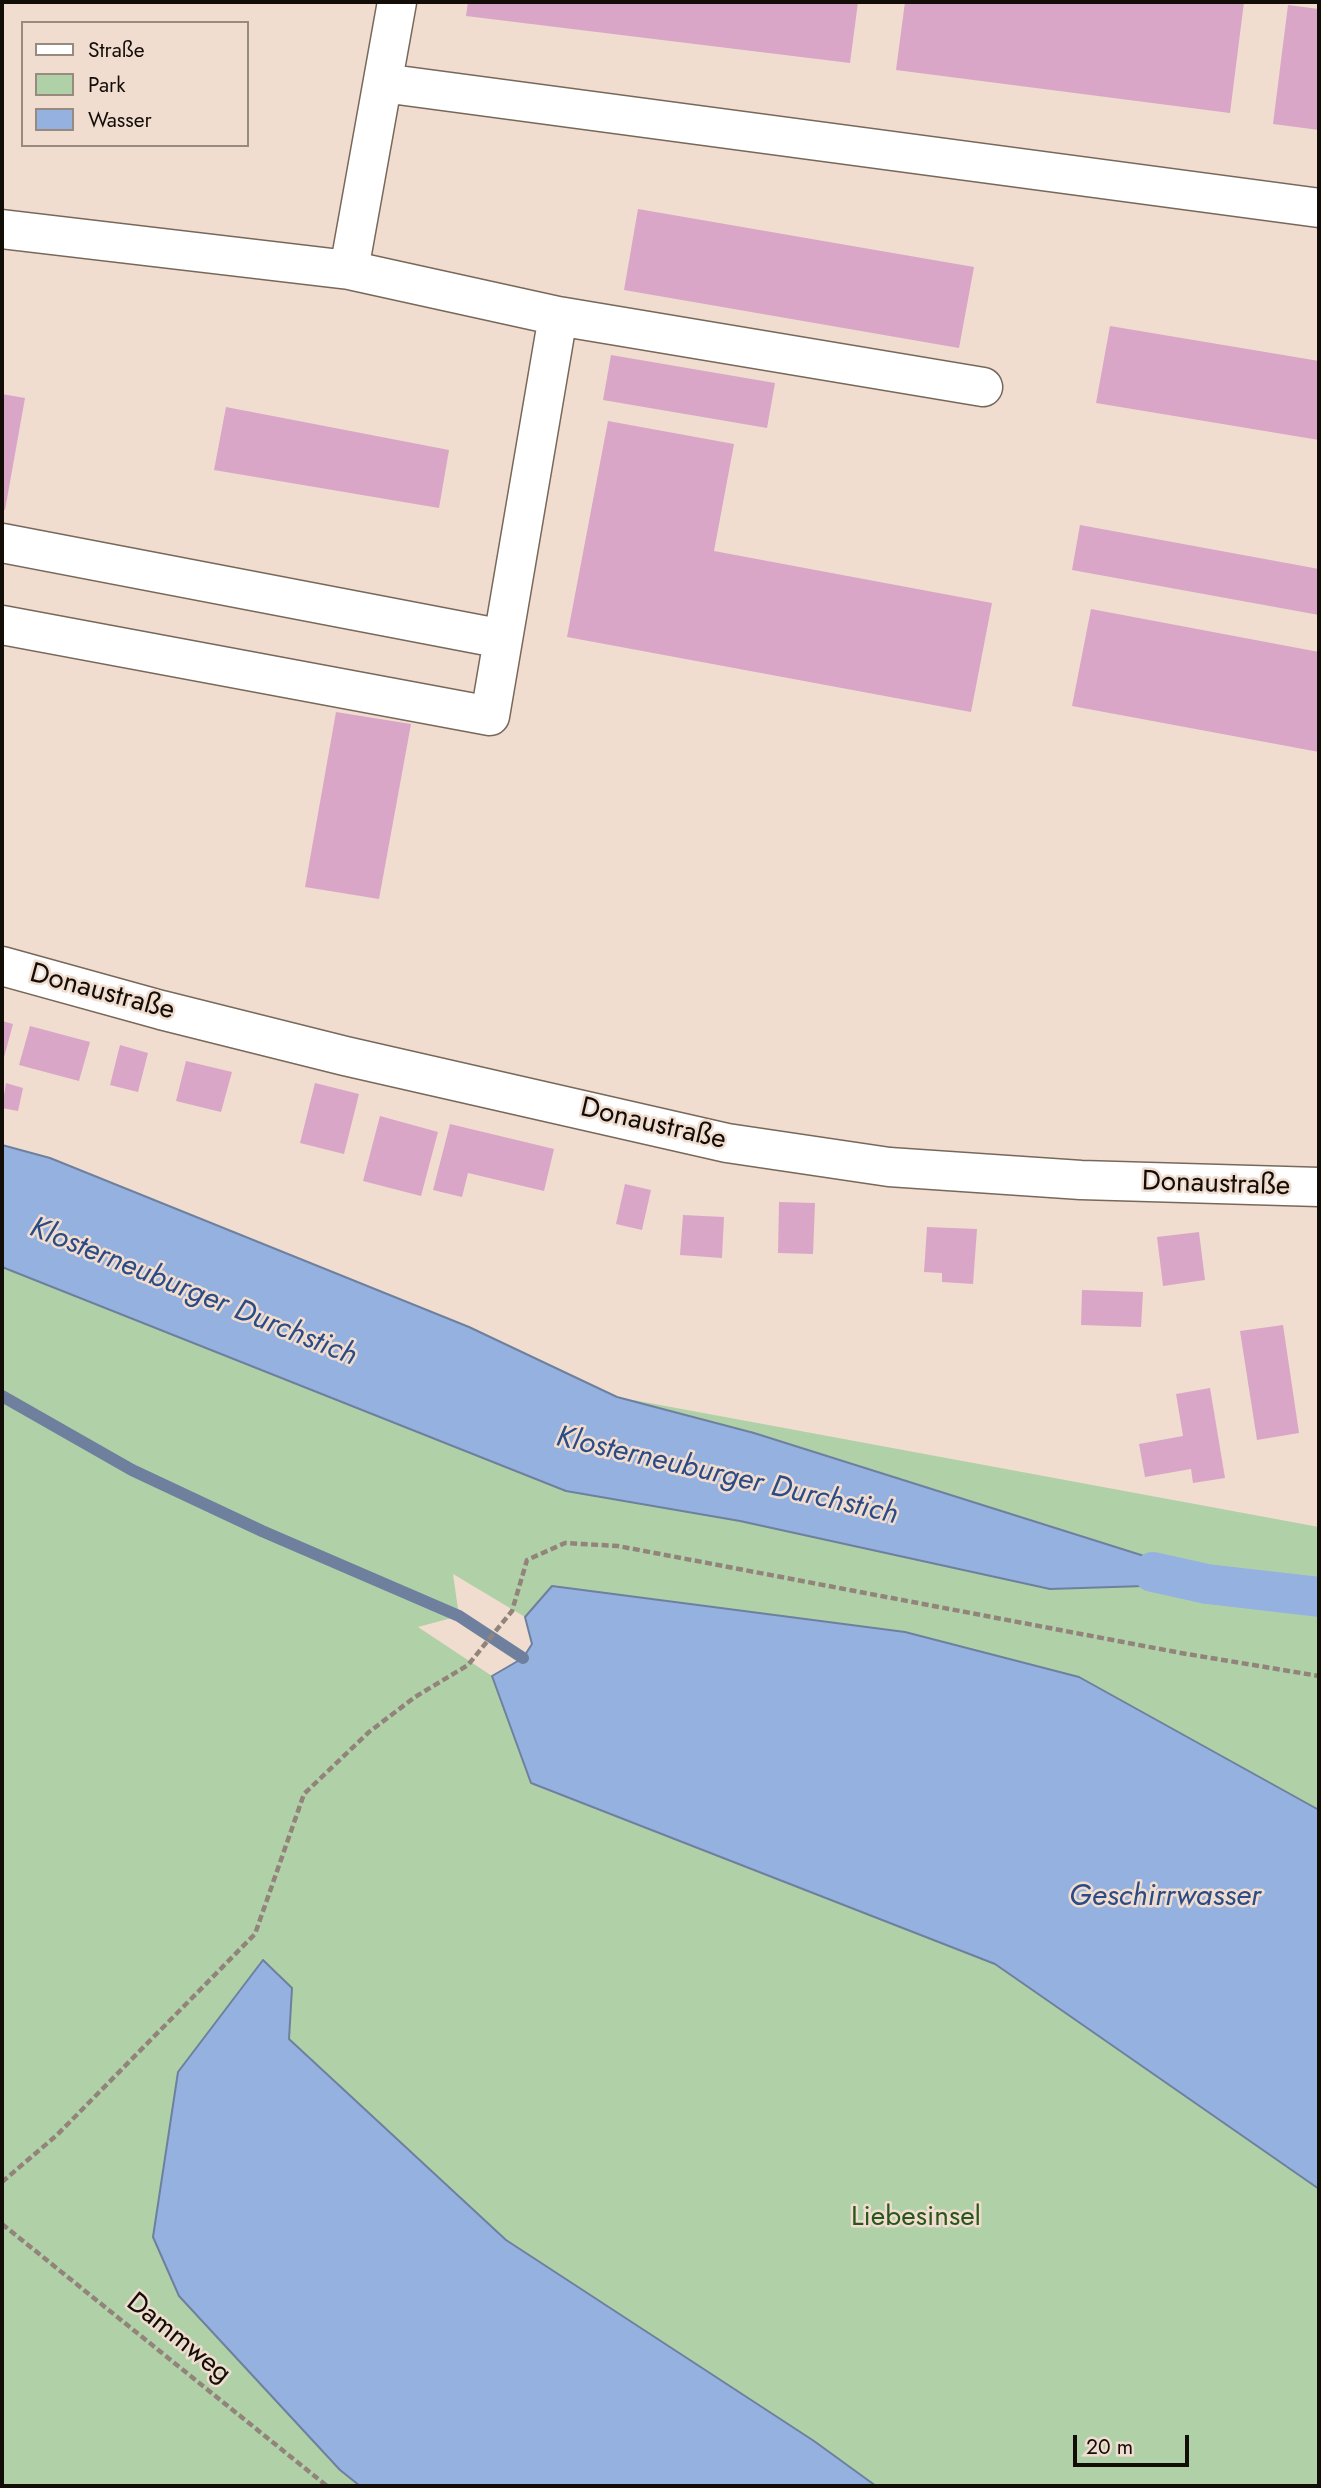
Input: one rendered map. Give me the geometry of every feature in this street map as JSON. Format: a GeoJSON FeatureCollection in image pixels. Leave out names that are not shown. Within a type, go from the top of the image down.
{"type":"FeatureCollection","features":[{"type":"Feature","properties":{"kind":"street"},"geometry":{"type":"LineString","coordinates":[[349,270],[397,2]]}},
{"type":"Feature","properties":{"kind":"street"},"geometry":{"type":"LineString","coordinates":[[383,83],[1319,208]]}},
{"type":"Feature","properties":{"kind":"street"},"geometry":{"type":"LineString","coordinates":[[2,229],[349,270],[558,316],[983,387]]}},
{"type":"Feature","properties":{"kind":"street"},"geometry":{"type":"LineString","coordinates":[[2,625],[490,716],[558,316]]}},
{"type":"Feature","properties":{"kind":"street"},"geometry":{"type":"LineString","coordinates":[[2,543],[503,639]]}},
{"type":"Feature","properties":{"kind":"street","name":"Donaustraße"},"geometry":{"type":"LineString","coordinates":[[2,966],[161,1010],[345,1056],[727,1143],[902,1168],[1081,1180],[1319,1187]]}},
{"type":"Feature","properties":{"kind":"path"},"geometry":{"type":"LineString","coordinates":[[2,2182],[57,2135],[255,1934],[304,1794],[369,1732],[415,1697],[468,1665],[512,1611],[527,1560],[565,1543],[618,1546],[1167,1650],[1319,1676]]}},
{"type":"Feature","properties":{"kind":"path","name":"Dammweg"},"geometry":{"type":"LineString","coordinates":[[2,2224],[327,2486]]}},
{"type":"Feature","properties":{"kind":"green space","name":"Liebesinsel"},"geometry":{"type":"Polygon","coordinates":[[[2,1267],[566,1491],[740,1521],[1050,1589],[1205,1584],[1141,1555],[754,1433],[617,1397],[1319,1527],[1319,1810],[1079,1677],[905,1632],[553,1586],[525,1617],[453,1574],[459,1616],[418,1627],[492,1676],[531,1784],[995,1964],[1319,2189],[1319,2486],[856,2486],[506,2240],[289,2039],[292,1988],[153,2237],[179,2296],[340,2470],[360,2486],[2,2486],[2,1267]]]}},
{"type":"Feature","properties":{"kind":"water"},"geometry":{"type":"Polygon","coordinates":[[[2,1145],[50,1158],[469,1327],[617,1397],[754,1433],[1141,1555],[1207,1584],[1050,1589],[740,1521],[566,1491],[2,1267],[2,1145]]]}},
{"type":"Feature","properties":{"kind":"water","name":"Geschirrwasser"},"geometry":{"type":"Polygon","coordinates":[[[552,1586],[905,1632],[1079,1677],[1319,1810],[1319,2189],[995,1964],[531,1783],[492,1676],[523,1658],[532,1644],[525,1617],[552,1586]]]}},
{"type":"Feature","properties":{"kind":"water"},"geometry":{"type":"Polygon","coordinates":[[[263,1960],[292,1988],[289,2039],[506,2240],[814,2441],[876,2486],[360,2486],[340,2470],[179,2296],[153,2237],[178,2072],[263,1960]]]}},
{"type":"Feature","properties":{"kind":"building"},"geometry":{"type":"Polygon","coordinates":[[[468,2],[858,2],[850,63],[466,16],[468,2]]]}},
{"type":"Feature","properties":{"kind":"building"},"geometry":{"type":"Polygon","coordinates":[[[905,2],[1244,2],[1230,113],[896,70],[905,2]]]}},
{"type":"Feature","properties":{"kind":"building"},"geometry":{"type":"Polygon","coordinates":[[[1288,5],[1319,9],[1319,130],[1273,124],[1288,5]]]}},
{"type":"Feature","properties":{"kind":"building"},"geometry":{"type":"Polygon","coordinates":[[[638,209],[974,267],[959,348],[624,290],[638,209]]]}},
{"type":"Feature","properties":{"kind":"building"},"geometry":{"type":"Polygon","coordinates":[[[1110,326],[1319,361],[1319,440],[1096,403],[1110,326]]]}},
{"type":"Feature","properties":{"kind":"building"},"geometry":{"type":"Polygon","coordinates":[[[611,355],[775,383],[767,428],[603,400],[611,355]]]}},
{"type":"Feature","properties":{"kind":"building"},"geometry":{"type":"Polygon","coordinates":[[[2,394],[25,398],[5,510],[2,510],[2,394]]]}},
{"type":"Feature","properties":{"kind":"building"},"geometry":{"type":"Polygon","coordinates":[[[226,407],[449,450],[439,508],[214,470],[226,407]]]}},
{"type":"Feature","properties":{"kind":"building"},"geometry":{"type":"Polygon","coordinates":[[[608,421],[734,444],[714,551],[992,603],[971,712],[567,637],[608,421]]]}},
{"type":"Feature","properties":{"kind":"building"},"geometry":{"type":"Polygon","coordinates":[[[1080,525],[1319,569],[1319,615],[1072,570],[1080,525]]]}},
{"type":"Feature","properties":{"kind":"building"},"geometry":{"type":"Polygon","coordinates":[[[1091,609],[1319,652],[1319,752],[1072,706],[1091,609]]]}},
{"type":"Feature","properties":{"kind":"building"},"geometry":{"type":"Polygon","coordinates":[[[336,712],[411,724],[379,899],[305,887],[336,712]]]}},
{"type":"Feature","properties":{"kind":"building"},"geometry":{"type":"Polygon","coordinates":[[[2,1021],[13,1024],[3,1061],[2,1061],[2,1021]]]}},
{"type":"Feature","properties":{"kind":"building"},"geometry":{"type":"Polygon","coordinates":[[[30,1026],[90,1042],[79,1081],[19,1065],[30,1026]]]}},
{"type":"Feature","properties":{"kind":"building"},"geometry":{"type":"Polygon","coordinates":[[[120,1045],[148,1053],[138,1092],[110,1085],[120,1045]]]}},
{"type":"Feature","properties":{"kind":"building"},"geometry":{"type":"Polygon","coordinates":[[[186,1061],[232,1072],[221,1112],[176,1101],[186,1061]]]}},
{"type":"Feature","properties":{"kind":"building"},"geometry":{"type":"Polygon","coordinates":[[[6,1083],[23,1088],[18,1111],[2,1108],[6,1083]]]}},
{"type":"Feature","properties":{"kind":"building"},"geometry":{"type":"Polygon","coordinates":[[[315,1083],[359,1094],[344,1154],[300,1143],[315,1083]]]}},
{"type":"Feature","properties":{"kind":"building"},"geometry":{"type":"Polygon","coordinates":[[[380,1116],[438,1132],[421,1196],[363,1181],[380,1116]]]}},
{"type":"Feature","properties":{"kind":"building"},"geometry":{"type":"Polygon","coordinates":[[[450,1124],[554,1149],[544,1191],[468,1173],[462,1197],[433,1190],[450,1124]]]}},
{"type":"Feature","properties":{"kind":"building"},"geometry":{"type":"Polygon","coordinates":[[[625,1184],[651,1190],[642,1230],[616,1224],[625,1184]]]}},
{"type":"Feature","properties":{"kind":"building"},"geometry":{"type":"Polygon","coordinates":[[[779,1202],[815,1203],[813,1254],[778,1253],[779,1202]]]}},
{"type":"Feature","properties":{"kind":"building"},"geometry":{"type":"Polygon","coordinates":[[[683,1215],[724,1217],[722,1258],[680,1255],[683,1215]]]}},
{"type":"Feature","properties":{"kind":"building"},"geometry":{"type":"Polygon","coordinates":[[[927,1227],[977,1229],[973,1284],[942,1282],[942,1273],[924,1272],[927,1227]]]}},
{"type":"Feature","properties":{"kind":"building"},"geometry":{"type":"Polygon","coordinates":[[[1199,1232],[1205,1280],[1163,1286],[1157,1237],[1199,1232]]]}},
{"type":"Feature","properties":{"kind":"building"},"geometry":{"type":"Polygon","coordinates":[[[1082,1290],[1143,1292],[1141,1327],[1081,1325],[1082,1290]]]}},
{"type":"Feature","properties":{"kind":"building"},"geometry":{"type":"Polygon","coordinates":[[[1283,1325],[1299,1433],[1257,1440],[1240,1331],[1283,1325]]]}},
{"type":"Feature","properties":{"kind":"building"},"geometry":{"type":"Polygon","coordinates":[[[1210,1388],[1225,1478],[1193,1483],[1191,1469],[1145,1477],[1139,1444],[1183,1436],[1176,1394],[1210,1388]]]}},
{"type":"Feature","properties":{"kind":"waterway"},"geometry":{"type":"LineString","coordinates":[[2,1396],[132,1470],[262,1531],[459,1616],[523,1658]]}},
{"type":"Feature","properties":{"kind":"waterway","name":"Klosterneuburger Durchstich"},"geometry":{"type":"LineString","coordinates":[[1153,1572],[1207,1584],[1319,1597]]}}]}
